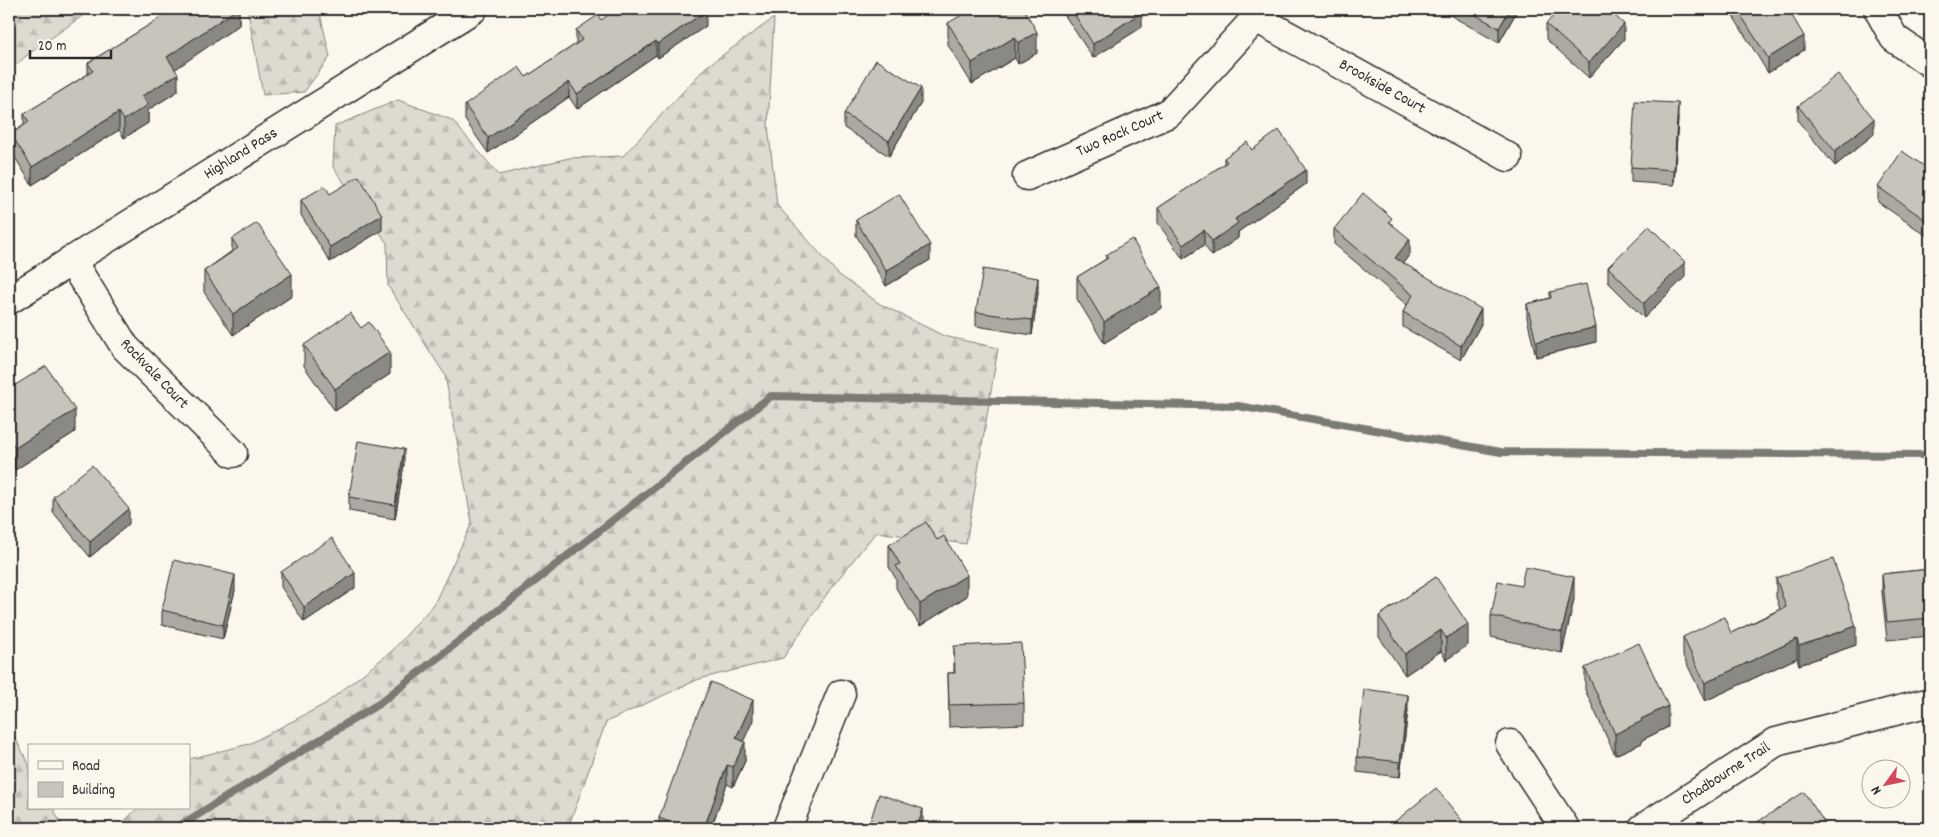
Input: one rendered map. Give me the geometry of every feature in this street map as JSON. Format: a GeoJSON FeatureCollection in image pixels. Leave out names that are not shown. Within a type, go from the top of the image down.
{"type":"FeatureCollection","features":[{"type":"Feature","properties":{"kind":"street","name":"Highland Pass"},"geometry":{"type":"LineString","coordinates":[[9,300],[473,9]]}},
{"type":"Feature","properties":{"kind":"street"},"geometry":{"type":"LineString","coordinates":[[1878,9],[1894,38],[1930,63]]}},
{"type":"Feature","properties":{"kind":"street","name":"Brookside Court"},"geometry":{"type":"LineString","coordinates":[[1257,14],[1508,156]]}},
{"type":"Feature","properties":{"kind":"street","name":"Two Rock Court"},"geometry":{"type":"LineString","coordinates":[[1028,176],[1169,112],[1257,14]]}},
{"type":"Feature","properties":{"kind":"street","name":"Rockvale Court"},"geometry":{"type":"LineString","coordinates":[[71,260],[125,347],[233,453]]}},
{"type":"Feature","properties":{"kind":"street"},"geometry":{"type":"LineString","coordinates":[[787,828],[841,694]]}},
{"type":"Feature","properties":{"kind":"street","name":"Chadbourne Trail"},"geometry":{"type":"LineString","coordinates":[[1643,828],[1776,742],[1922,704],[1930,705]]}},
{"type":"Feature","properties":{"kind":"street"},"geometry":{"type":"LineString","coordinates":[[1510,744],[1565,828]]}},
{"type":"Feature","properties":{"kind":"green space"},"geometry":{"type":"Polygon","coordinates":[[[9,9],[92,9],[26,56],[9,71],[9,9]]]}},
{"type":"Feature","properties":{"kind":"green space"},"geometry":{"type":"Polygon","coordinates":[[[246,9],[319,9],[330,57],[304,92],[263,95],[246,9]]]}},
{"type":"Feature","properties":{"kind":"green space"},"geometry":{"type":"Polygon","coordinates":[[[774,18],[768,125],[777,205],[838,274],[880,304],[944,336],[998,348],[966,544],[876,532],[831,588],[783,658],[699,679],[606,722],[568,828],[117,828],[136,810],[190,810],[190,759],[249,744],[325,704],[393,650],[434,604],[472,523],[445,375],[388,286],[387,243],[333,167],[335,126],[398,100],[452,120],[499,175],[569,158],[623,156],[706,67],[774,18]]]}},
{"type":"Feature","properties":{"kind":"green space"},"geometry":{"type":"Polygon","coordinates":[[[12,732],[28,762],[28,810],[54,810],[63,828],[9,828],[9,733],[12,732]]]}},
{"type":"Feature","properties":{"kind":"building"},"geometry":{"type":"Polygon","coordinates":[[[173,9],[237,9],[167,57],[178,74],[142,96],[148,105],[124,120],[119,112],[32,167],[11,134],[29,122],[24,114],[93,71],[88,63],[173,9]]]}},
{"type":"Feature","properties":{"kind":"building"},"geometry":{"type":"Polygon","coordinates":[[[617,9],[704,9],[706,11],[658,44],[656,41],[577,94],[569,82],[488,138],[465,105],[519,67],[526,77],[582,40],[576,30],[598,15],[601,20],[617,9]]]}},
{"type":"Feature","properties":{"kind":"building"},"geometry":{"type":"Polygon","coordinates":[[[972,9],[1024,9],[1037,32],[1018,43],[1015,37],[972,63],[948,23],[972,9]]]}},
{"type":"Feature","properties":{"kind":"building"},"geometry":{"type":"Polygon","coordinates":[[[1071,9],[1139,9],[1142,12],[1093,44],[1071,9]]]}},
{"type":"Feature","properties":{"kind":"building"},"geometry":{"type":"Polygon","coordinates":[[[1465,9],[1510,9],[1499,28],[1465,9]]]}},
{"type":"Feature","properties":{"kind":"building"},"geometry":{"type":"Polygon","coordinates":[[[1560,9],[1607,9],[1624,24],[1589,63],[1546,24],[1560,9]]]}},
{"type":"Feature","properties":{"kind":"building"},"geometry":{"type":"Polygon","coordinates":[[[1737,9],[1788,9],[1804,36],[1768,58],[1737,9]]]}},
{"type":"Feature","properties":{"kind":"building"},"geometry":{"type":"Polygon","coordinates":[[[876,60],[921,88],[889,141],[844,114],[876,60]]]}},
{"type":"Feature","properties":{"kind":"building"},"geometry":{"type":"Polygon","coordinates":[[[1838,74],[1874,119],[1835,151],[1798,106],[1838,74]]]}},
{"type":"Feature","properties":{"kind":"building"},"geometry":{"type":"Polygon","coordinates":[[[1635,101],[1678,103],[1674,170],[1631,167],[1635,101]]]}},
{"type":"Feature","properties":{"kind":"building"},"geometry":{"type":"Polygon","coordinates":[[[1279,130],[1306,170],[1235,219],[1238,223],[1212,241],[1204,230],[1183,245],[1158,208],[1227,162],[1224,158],[1247,142],[1252,150],[1279,130]]]}},
{"type":"Feature","properties":{"kind":"building"},"geometry":{"type":"Polygon","coordinates":[[[1902,151],[1930,170],[1930,223],[1878,187],[1902,151]]]}},
{"type":"Feature","properties":{"kind":"building"},"geometry":{"type":"Polygon","coordinates":[[[359,176],[382,215],[330,247],[301,200],[325,186],[330,194],[359,176]]]}},
{"type":"Feature","properties":{"kind":"building"},"geometry":{"type":"Polygon","coordinates":[[[1363,193],[1392,218],[1389,222],[1410,239],[1395,258],[1481,309],[1461,346],[1403,312],[1413,295],[1334,229],[1363,193]]]}},
{"type":"Feature","properties":{"kind":"building"},"geometry":{"type":"Polygon","coordinates":[[[899,194],[930,245],[886,271],[856,220],[899,194]]]}},
{"type":"Feature","properties":{"kind":"building"},"geometry":{"type":"Polygon","coordinates":[[[257,223],[292,274],[233,314],[204,271],[238,248],[232,239],[257,223]]]}},
{"type":"Feature","properties":{"kind":"building"},"geometry":{"type":"Polygon","coordinates":[[[1649,226],[1685,262],[1644,303],[1608,267],[1649,226]]]}},
{"type":"Feature","properties":{"kind":"building"},"geometry":{"type":"Polygon","coordinates":[[[1132,239],[1161,287],[1104,322],[1077,277],[1108,258],[1106,255],[1132,239]]]}},
{"type":"Feature","properties":{"kind":"building"},"geometry":{"type":"Polygon","coordinates":[[[983,269],[1038,278],[1032,320],[976,312],[983,269]]]}},
{"type":"Feature","properties":{"kind":"building"},"geometry":{"type":"Polygon","coordinates":[[[1586,284],[1596,327],[1536,342],[1527,304],[1551,298],[1550,292],[1586,284]]]}},
{"type":"Feature","properties":{"kind":"building"},"geometry":{"type":"Polygon","coordinates":[[[350,313],[361,328],[369,322],[390,352],[335,389],[304,345],[350,313]]]}},
{"type":"Feature","properties":{"kind":"building"},"geometry":{"type":"Polygon","coordinates":[[[46,366],[75,410],[15,448],[9,438],[9,381],[12,387],[46,366]]]}},
{"type":"Feature","properties":{"kind":"building"},"geometry":{"type":"Polygon","coordinates":[[[358,441],[404,449],[395,505],[349,497],[358,441]]]}},
{"type":"Feature","properties":{"kind":"building"},"geometry":{"type":"Polygon","coordinates":[[[92,465],[129,509],[90,542],[53,497],[92,465]]]}},
{"type":"Feature","properties":{"kind":"building"},"geometry":{"type":"Polygon","coordinates":[[[926,522],[937,540],[944,536],[967,575],[920,604],[896,566],[900,564],[889,545],[926,522]]]}},
{"type":"Feature","properties":{"kind":"building"},"geometry":{"type":"Polygon","coordinates":[[[332,538],[355,573],[304,607],[281,572],[332,538]]]}},
{"type":"Feature","properties":{"kind":"building"},"geometry":{"type":"Polygon","coordinates":[[[1833,559],[1856,626],[1799,646],[1797,639],[1705,683],[1683,637],[1724,617],[1731,633],[1786,607],[1776,578],[1833,559]]]}},
{"type":"Feature","properties":{"kind":"building"},"geometry":{"type":"Polygon","coordinates":[[[174,560],[235,575],[223,625],[162,610],[174,560]]]}},
{"type":"Feature","properties":{"kind":"building"},"geometry":{"type":"Polygon","coordinates":[[[1525,567],[1574,577],[1562,632],[1491,616],[1498,581],[1521,586],[1525,567]]]}},
{"type":"Feature","properties":{"kind":"building"},"geometry":{"type":"Polygon","coordinates":[[[1930,569],[1930,618],[1887,622],[1882,574],[1930,569]]]}},
{"type":"Feature","properties":{"kind":"building"},"geometry":{"type":"Polygon","coordinates":[[[1436,577],[1468,624],[1446,638],[1441,630],[1405,654],[1379,616],[1436,577]]]}},
{"type":"Feature","properties":{"kind":"building"},"geometry":{"type":"Polygon","coordinates":[[[1021,643],[1024,703],[949,705],[948,673],[955,673],[954,646],[1021,643]]]}},
{"type":"Feature","properties":{"kind":"building"},"geometry":{"type":"Polygon","coordinates":[[[1639,643],[1668,706],[1615,734],[1585,668],[1639,643]]]}},
{"type":"Feature","properties":{"kind":"building"},"geometry":{"type":"Polygon","coordinates":[[[711,682],[753,700],[736,738],[745,742],[733,767],[727,765],[704,828],[670,828],[672,823],[659,818],[687,740],[711,682]]]}},
{"type":"Feature","properties":{"kind":"building"},"geometry":{"type":"Polygon","coordinates":[[[1364,689],[1408,695],[1400,762],[1357,757],[1364,689]]]}},
{"type":"Feature","properties":{"kind":"building"},"geometry":{"type":"Polygon","coordinates":[[[1436,788],[1463,822],[1456,828],[1387,828],[1436,788]]]}},
{"type":"Feature","properties":{"kind":"building"},"geometry":{"type":"Polygon","coordinates":[[[1804,792],[1828,828],[1748,828],[1804,792]]]}},
{"type":"Feature","properties":{"kind":"building"},"geometry":{"type":"Polygon","coordinates":[[[879,794],[923,809],[917,828],[868,828],[879,794]]]}},
{"type":"Feature","properties":{"kind":"waterway"},"geometry":{"type":"LineString","coordinates":[[176,828],[380,703],[771,396],[1238,406],[1501,452],[1930,455]]}}]}
